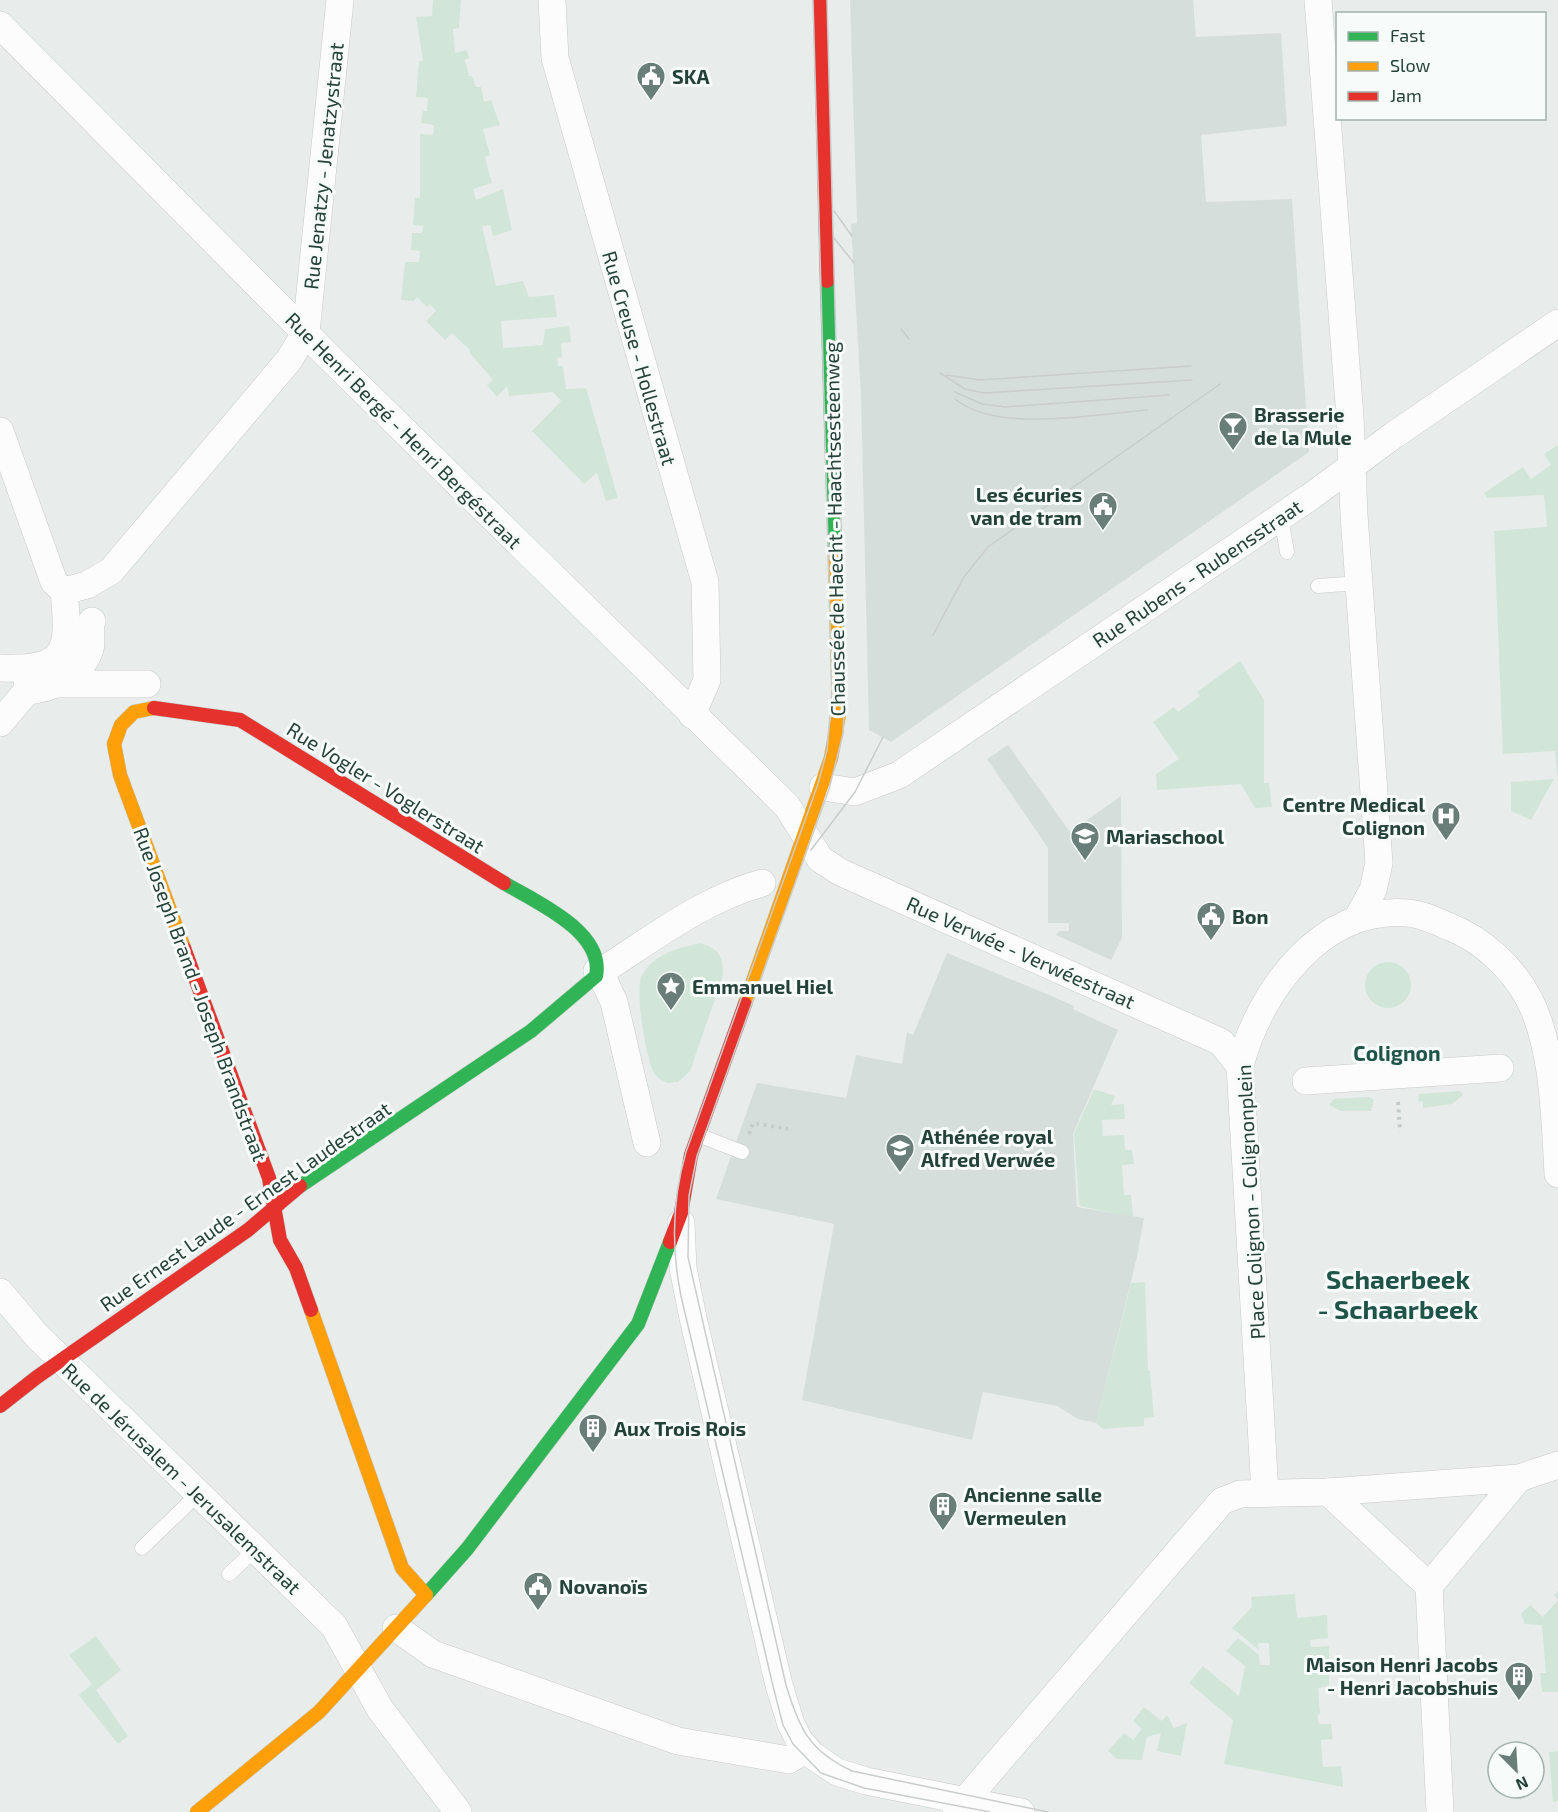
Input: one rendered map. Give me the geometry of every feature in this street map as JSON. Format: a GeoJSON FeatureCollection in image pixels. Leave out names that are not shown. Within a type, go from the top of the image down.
{"type":"FeatureCollection","features":[{"type":"Feature","properties":{"kind":"street","name":"Rue Jenatzy - Jenatzystraat"},"geometry":{"type":"LineString","coordinates":[[306,332],[340,0]]}},
{"type":"Feature","properties":{"kind":"street","name":"Rue Creuse - Hollestraat"},"geometry":{"type":"LineString","coordinates":[[552,0],[555,58],[705,582],[707,680],[692,715]]}},
{"type":"Feature","properties":{"kind":"street","name":"Chaussée de Haecht - Haachtsesteenweg"},"geometry":{"type":"LineString","coordinates":[[197,1812],[299,1730],[358,1670],[479,1533],[644,1314],[681,1213],[691,1155],[823,787],[836,737],[839,692],[820,0]]}},
{"type":"Feature","properties":{"kind":"street"},"geometry":{"type":"LineString","coordinates":[[1318,0],[1379,863],[1373,890],[1357,919]]}},
{"type":"Feature","properties":{"kind":"street","name":"Rue Henri Bergé - Henri Bergéstraat"},"geometry":{"type":"LineString","coordinates":[[0,25],[306,332],[692,715],[787,806],[805,836]]}},
{"type":"Feature","properties":{"kind":"street","name":"Rue Rubens - Rubensstraat"},"geometry":{"type":"LineString","coordinates":[[823,787],[855,792],[899,775],[1281,517],[1558,323]]}},
{"type":"Feature","properties":{"kind":"street"},"geometry":{"type":"LineString","coordinates":[[64,591],[87,585],[111,571],[289,360],[306,332]]}},
{"type":"Feature","properties":{"kind":"street"},"geometry":{"type":"LineString","coordinates":[[0,431],[54,582],[64,591],[68,628],[66,646],[51,663],[27,681],[0,723]]}},
{"type":"Feature","properties":{"kind":"street"},"geometry":{"type":"LineString","coordinates":[[0,668],[43,690],[57,684],[77,668],[90,648],[89,628],[92,621]]}},
{"type":"Feature","properties":{"kind":"street"},"geometry":{"type":"LineString","coordinates":[[57,684],[147,684]]}},
{"type":"Feature","properties":{"kind":"street","name":"Rue Vogler - Voglerstraat"},"geometry":{"type":"LineString","coordinates":[[121,725],[134,712],[153,708],[240,720],[568,922],[592,947],[598,958],[599,971]]}},
{"type":"Feature","properties":{"kind":"street","name":"Rue Joseph Brand - Joseph Brandstraat"},"geometry":{"type":"LineString","coordinates":[[121,725],[114,744],[120,775],[268,1178],[280,1240],[296,1268],[402,1568],[426,1595]]}},
{"type":"Feature","properties":{"kind":"street","name":"Rue Verwée - Verwéestraat"},"geometry":{"type":"LineString","coordinates":[[805,836],[820,859],[840,872],[1221,1042],[1240,1066]]}},
{"type":"Feature","properties":{"kind":"street"},"geometry":{"type":"LineString","coordinates":[[1379,863],[1390,889],[1406,913]]}},
{"type":"Feature","properties":{"kind":"street"},"geometry":{"type":"LineString","coordinates":[[647,1143],[611,1004],[599,971],[619,947],[726,896],[762,883]]}},
{"type":"Feature","properties":{"kind":"street","name":"Place Colignon - Colignonplein"},"geometry":{"type":"LineString","coordinates":[[1265,1493],[1240,1066],[1246,1043],[1271,991],[1290,967],[1341,925],[1381,914],[1421,915],[1466,933],[1507,967],[1529,999],[1549,1019],[1550,1086],[1558,1174]]}},
{"type":"Feature","properties":{"kind":"street"},"geometry":{"type":"LineString","coordinates":[[611,1004],[626,976],[619,947]]}},
{"type":"Feature","properties":{"kind":"street","name":"Rue Ernest Laude - Ernest Laudestraat"},"geometry":{"type":"LineString","coordinates":[[0,1406],[61,1360],[248,1230],[297,1188],[531,1031],[599,971]]}},
{"type":"Feature","properties":{"kind":"street"},"geometry":{"type":"LineString","coordinates":[[1306,1081],[1500,1068]]}},
{"type":"Feature","properties":{"kind":"street"},"geometry":{"type":"LineString","coordinates":[[681,1213],[683,1268],[693,1318],[779,1685],[791,1724],[806,1749],[823,1764],[852,1778],[960,1807],[1021,1812]]}},
{"type":"Feature","properties":{"kind":"street","name":"Rue de Jérusalem - Jerusalemstraat"},"geometry":{"type":"LineString","coordinates":[[0,1292],[61,1360],[334,1626],[380,1709],[458,1812]]}},
{"type":"Feature","properties":{"kind":"street","name":"Chaussée de Haecht - Haachtsesteenweg"},"geometry":{"type":"LineString","coordinates":[[644,1314],[665,1302],[676,1302],[693,1318]]}},
{"type":"Feature","properties":{"kind":"street"},"geometry":{"type":"LineString","coordinates":[[960,1807],[1222,1501],[1240,1494],[1328,1492],[1519,1478],[1558,1465]]}},
{"type":"Feature","properties":{"kind":"street"},"geometry":{"type":"LineString","coordinates":[[1440,1812],[1429,1586],[1519,1478]]}},
{"type":"Feature","properties":{"kind":"street"},"geometry":{"type":"LineString","coordinates":[[1328,1492],[1429,1586]]}},
{"type":"Feature","properties":{"kind":"street"},"geometry":{"type":"LineString","coordinates":[[396,1628],[433,1654],[678,1741],[789,1760],[806,1749]]}},
{"type":"Feature","properties":{"kind":"lane"},"geometry":{"type":"LineString","coordinates":[[1281,517],[1287,552]]}},
{"type":"Feature","properties":{"kind":"lane"},"geometry":{"type":"LineString","coordinates":[[1318,586],[1359,583]]}},
{"type":"Feature","properties":{"kind":"lane"},"geometry":{"type":"LineString","coordinates":[[698,1135],[742,1152]]}},
{"type":"Feature","properties":{"kind":"lane"},"geometry":{"type":"LineString","coordinates":[[142,1548],[198,1494]]}},
{"type":"Feature","properties":{"kind":"lane"},"geometry":{"type":"LineString","coordinates":[[229,1574],[255,1550]]}},
{"type":"Feature","properties":{"kind":"path"},"geometry":{"type":"LineString","coordinates":[[1398,1102],[1400,1132]]}},
{"type":"Feature","properties":{"kind":"path"},"geometry":{"type":"LineString","coordinates":[[748,1137],[753,1123],[789,1129]]}},
{"type":"Feature","properties":{"kind":"shaded area"},"geometry":{"type":"Polygon","coordinates":[[[850,0],[1193,0],[1196,37],[1281,33],[1287,126],[1201,135],[1206,202],[1292,199],[1309,452],[891,742],[869,730],[861,395],[851,224],[857,223],[850,0]]]}},
{"type":"Feature","properties":{"kind":"shaded area","name":"Mariaschool"},"geometry":{"type":"Polygon","coordinates":[[[1008,745],[1070,832],[1121,796],[1122,938],[1111,960],[1056,935],[1059,931],[1069,931],[1069,923],[1048,923],[1048,848],[987,759],[1008,745]]]}},
{"type":"Feature","properties":{"kind":"shaded area","name":"Athénée royal Alfred Verwée"},"geometry":{"type":"Polygon","coordinates":[[[947,953],[1074,1006],[1073,1009],[1118,1030],[1073,1134],[1077,1207],[1144,1218],[1137,1257],[1096,1423],[1078,1419],[1057,1406],[983,1392],[972,1440],[802,1400],[834,1224],[716,1199],[757,1083],[846,1098],[856,1055],[902,1064],[907,1032],[913,1035],[947,953]]]}},
{"type":"Feature","properties":{"kind":"green space"},"geometry":{"type":"Polygon","coordinates":[[[433,0],[461,0],[459,28],[453,29],[455,53],[467,50],[469,58],[465,60],[469,76],[472,76],[476,87],[481,87],[484,102],[491,100],[500,125],[483,129],[490,155],[485,157],[492,183],[473,189],[476,200],[503,189],[512,230],[493,236],[490,225],[482,226],[496,286],[523,281],[529,297],[554,295],[557,317],[501,321],[503,348],[543,345],[545,329],[569,326],[571,342],[561,343],[562,357],[557,358],[558,366],[563,366],[566,389],[586,388],[618,498],[606,501],[597,473],[584,484],[532,431],[561,401],[553,392],[509,396],[507,386],[497,397],[487,385],[493,380],[469,352],[470,350],[452,333],[445,340],[426,321],[436,311],[430,304],[427,307],[417,297],[414,301],[401,300],[405,262],[419,262],[420,251],[411,250],[412,233],[422,233],[423,226],[413,225],[415,198],[420,198],[420,134],[433,135],[434,125],[421,123],[423,111],[427,111],[428,98],[416,97],[419,61],[423,61],[416,17],[432,16],[433,0]]]}},
{"type":"Feature","properties":{"kind":"green space"},"geometry":{"type":"Polygon","coordinates":[[[1558,445],[1558,781],[1555,751],[1503,754],[1494,531],[1547,527],[1544,495],[1487,498],[1484,493],[1523,467],[1531,479],[1551,465],[1544,454],[1558,445]]]}},
{"type":"Feature","properties":{"kind":"green space"},"geometry":{"type":"Polygon","coordinates":[[[1240,661],[1264,700],[1264,783],[1269,783],[1272,807],[1255,808],[1241,784],[1157,790],[1156,774],[1179,759],[1153,722],[1174,707],[1178,712],[1200,696],[1197,692],[1240,661]]]}},
{"type":"Feature","properties":{"kind":"green space"},"geometry":{"type":"Polygon","coordinates":[[[1554,779],[1531,820],[1511,811],[1511,782],[1554,779]]]}},
{"type":"Feature","properties":{"kind":"green space"},"geometry":{"type":"Polygon","coordinates":[[[700,943],[717,951],[720,955],[723,965],[722,979],[690,1071],[678,1082],[667,1083],[656,1075],[650,1063],[642,1023],[640,982],[647,968],[660,957],[700,943]]]}},
{"type":"Feature","properties":{"kind":"green space"},"geometry":{"type":"Polygon","coordinates":[[[1388,962],[1404,969],[1411,985],[1404,1001],[1388,1008],[1372,1001],[1365,985],[1372,969],[1388,962]]]}},
{"type":"Feature","properties":{"kind":"green space"},"geometry":{"type":"Polygon","coordinates":[[[1094,1089],[1115,1096],[1111,1105],[1124,1104],[1125,1119],[1102,1120],[1103,1136],[1124,1135],[1125,1150],[1132,1150],[1134,1164],[1122,1165],[1124,1195],[1131,1195],[1133,1217],[1079,1206],[1074,1134],[1094,1089]]]}},
{"type":"Feature","properties":{"kind":"green space"},"geometry":{"type":"Polygon","coordinates":[[[1460,1091],[1463,1095],[1452,1104],[1423,1108],[1423,1102],[1418,1101],[1419,1094],[1460,1091]]]}},
{"type":"Feature","properties":{"kind":"green space"},"geometry":{"type":"Polygon","coordinates":[[[1369,1097],[1374,1100],[1371,1111],[1341,1111],[1329,1105],[1334,1099],[1369,1097]]]}},
{"type":"Feature","properties":{"kind":"green space"},"geometry":{"type":"Polygon","coordinates":[[[1145,1282],[1148,1371],[1150,1371],[1154,1417],[1144,1418],[1144,1426],[1103,1429],[1096,1423],[1131,1283],[1145,1282]]]}},
{"type":"Feature","properties":{"kind":"green space"},"geometry":{"type":"Polygon","coordinates":[[[1295,1594],[1297,1618],[1327,1615],[1328,1638],[1310,1640],[1311,1647],[1329,1646],[1329,1686],[1318,1688],[1320,1714],[1317,1715],[1319,1724],[1331,1724],[1333,1739],[1321,1740],[1323,1767],[1341,1766],[1343,1787],[1224,1764],[1233,1720],[1189,1683],[1203,1666],[1239,1696],[1245,1666],[1226,1651],[1238,1638],[1259,1655],[1260,1665],[1270,1665],[1269,1643],[1258,1643],[1259,1650],[1232,1628],[1252,1607],[1251,1597],[1295,1594]]]}},
{"type":"Feature","properties":{"kind":"green space"},"geometry":{"type":"Polygon","coordinates":[[[1558,1600],[1558,1692],[1542,1692],[1540,1673],[1546,1673],[1542,1625],[1525,1624],[1521,1614],[1530,1605],[1543,1617],[1558,1600]]]}},
{"type":"Feature","properties":{"kind":"green space"},"geometry":{"type":"Polygon","coordinates":[[[96,1636],[121,1670],[96,1690],[128,1736],[118,1744],[79,1695],[92,1684],[69,1655],[96,1636]]]}},
{"type":"Feature","properties":{"kind":"green space"},"geometry":{"type":"Polygon","coordinates":[[[1144,1707],[1162,1721],[1167,1715],[1174,1728],[1187,1723],[1181,1756],[1157,1751],[1161,1733],[1147,1737],[1142,1760],[1117,1759],[1108,1751],[1124,1733],[1133,1740],[1142,1729],[1133,1721],[1144,1707]]]}},
{"type":"Feature","properties":{"kind":"green space"},"geometry":{"type":"Polygon","coordinates":[[[1558,1751],[1558,1801],[1553,1802],[1549,1752],[1558,1751]]]}},
{"type":"Feature","properties":{"kind":"tram line"},"geometry":{"type":"LineString","coordinates":[[813,0],[832,691],[827,750],[818,784],[686,1152],[678,1188],[674,1242],[681,1296],[773,1686],[783,1725],[793,1744],[821,1773],[864,1788],[990,1812]]}},
{"type":"Feature","properties":{"kind":"tram line"},"geometry":{"type":"LineString","coordinates":[[827,0],[845,691],[843,734],[829,789],[697,1156],[689,1196],[688,1257],[786,1685],[801,1726],[808,1737],[825,1755],[852,1771],[1048,1812]]}},
{"type":"Feature","properties":{"kind":"tram line"},"geometry":{"type":"LineString","coordinates":[[834,211],[852,236]]}},
{"type":"Feature","properties":{"kind":"tram line"},"geometry":{"type":"LineString","coordinates":[[834,238],[854,263]]}},
{"type":"Feature","properties":{"kind":"tram line"},"geometry":{"type":"LineString","coordinates":[[901,329],[909,339]]}},
{"type":"Feature","properties":{"kind":"tram line"},"geometry":{"type":"LineString","coordinates":[[946,375],[980,380],[1191,366]]}},
{"type":"Feature","properties":{"kind":"tram line"},"geometry":{"type":"LineString","coordinates":[[940,373],[965,389],[984,393],[1192,380]]}},
{"type":"Feature","properties":{"kind":"tram line"},"geometry":{"type":"LineString","coordinates":[[933,635],[964,577],[988,547],[1220,384]]}},
{"type":"Feature","properties":{"kind":"tram line"},"geometry":{"type":"LineString","coordinates":[[955,392],[982,404],[1005,407],[1169,395]]}},
{"type":"Feature","properties":{"kind":"tram line"},"geometry":{"type":"LineString","coordinates":[[955,399],[973,410],[1020,419],[1074,418],[1147,410]]}},
{"type":"Feature","properties":{"kind":"tram line"},"geometry":{"type":"LineString","coordinates":[[811,850],[855,792],[883,737]]}},
{"type":"Feature","properties":{"kind":"traffic: fast"},"geometry":{"type":"LineString","coordinates":[[827,281],[835,556]]}},
{"type":"Feature","properties":{"kind":"traffic: fast"},"geometry":{"type":"LineString","coordinates":[[300,1186],[531,1031],[596,976],[596,960],[590,946],[579,932],[550,909],[504,883]]}},
{"type":"Feature","properties":{"kind":"traffic: fast"},"geometry":{"type":"LineString","coordinates":[[426,1595],[467,1549],[638,1324],[670,1242]]}},
{"type":"Feature","properties":{"kind":"traffic: slow"},"geometry":{"type":"LineString","coordinates":[[745,1004],[831,758],[839,714],[835,556]]}},
{"type":"Feature","properties":{"kind":"traffic: slow"},"geometry":{"type":"LineString","coordinates":[[154,708],[134,712],[121,725],[114,744],[120,775],[184,948]]}},
{"type":"Feature","properties":{"kind":"traffic: slow"},"geometry":{"type":"LineString","coordinates":[[311,1310],[402,1568],[426,1595]]}},
{"type":"Feature","properties":{"kind":"traffic: slow"},"geometry":{"type":"LineString","coordinates":[[197,1812],[319,1712],[426,1595]]}},
{"type":"Feature","properties":{"kind":"traffic: jam"},"geometry":{"type":"LineString","coordinates":[[820,0],[827,281]]}},
{"type":"Feature","properties":{"kind":"traffic: jam"},"geometry":{"type":"LineString","coordinates":[[154,708],[240,720],[504,883]]}},
{"type":"Feature","properties":{"kind":"traffic: jam"},"geometry":{"type":"LineString","coordinates":[[184,948],[269,1178],[280,1240],[296,1268],[311,1310]]}},
{"type":"Feature","properties":{"kind":"traffic: jam"},"geometry":{"type":"LineString","coordinates":[[670,1242],[681,1213],[691,1155],[745,1004]]}},
{"type":"Feature","properties":{"kind":"traffic: jam"},"geometry":{"type":"LineString","coordinates":[[0,1406],[37,1377],[248,1230],[300,1186]]}},
{"type":"Feature","properties":{"kind":"place","name":"SKA"},"geometry":{"type":"Point","coordinates":[651,102]}},
{"type":"Feature","properties":{"kind":"place","name":"Brasserie de la Mule"},"geometry":{"type":"Point","coordinates":[1233,452]}},
{"type":"Feature","properties":{"kind":"place","name":"Les écuries van de tram"},"geometry":{"type":"Point","coordinates":[1103,532]}},
{"type":"Feature","properties":{"kind":"place","name":"Centre Medical Colignon"},"geometry":{"type":"Point","coordinates":[1446,842]}},
{"type":"Feature","properties":{"kind":"place","name":"Mariaschool"},"geometry":{"type":"Point","coordinates":[1085,862]}},
{"type":"Feature","properties":{"kind":"place","name":"Bon"},"geometry":{"type":"Point","coordinates":[1211,942]}},
{"type":"Feature","properties":{"kind":"place","name":"Emmanuel Hiel"},"geometry":{"type":"Point","coordinates":[671,1012]}},
{"type":"Feature","properties":{"kind":"place","name":"Athénée royal Alfred Verwée"},"geometry":{"type":"Point","coordinates":[900,1174]}},
{"type":"Feature","properties":{"kind":"place","name":"Aux Trois Rois"},"geometry":{"type":"Point","coordinates":[593,1454]}},
{"type":"Feature","properties":{"kind":"place","name":"Ancienne salle Vermeulen"},"geometry":{"type":"Point","coordinates":[943,1532]}},
{"type":"Feature","properties":{"kind":"place","name":"Novanoïs"},"geometry":{"type":"Point","coordinates":[538,1612]}},
{"type":"Feature","properties":{"kind":"place","name":"Maison Henri Jacobs - Henri Jacobshuis"},"geometry":{"type":"Point","coordinates":[1519,1702]}},
{"type":"Feature","properties":{"kind":"district","name":"Colignon"},"geometry":{"type":"Point","coordinates":[1397,1052]}},
{"type":"Feature","properties":{"kind":"district","name":"Schaerbeek - Schaarbeek"},"geometry":{"type":"Point","coordinates":[1398,1293]}}]}
